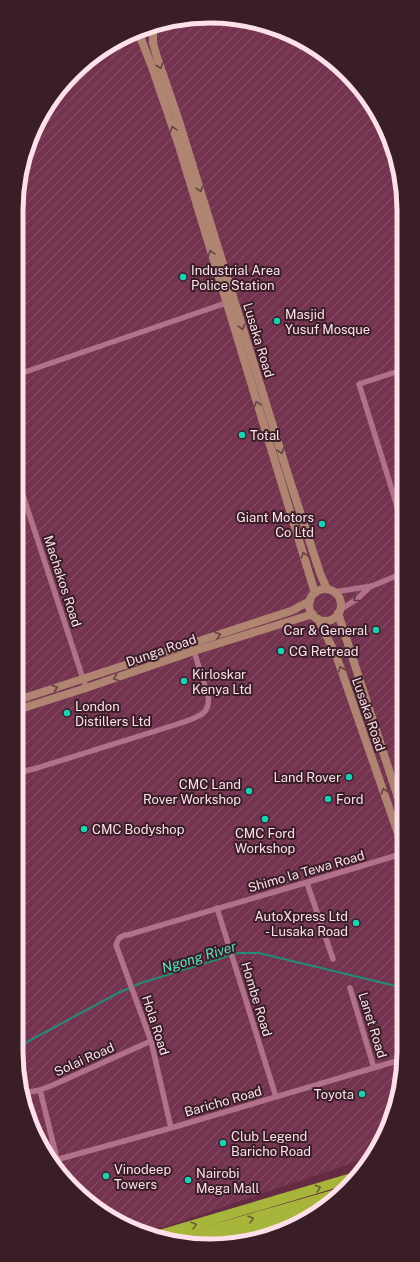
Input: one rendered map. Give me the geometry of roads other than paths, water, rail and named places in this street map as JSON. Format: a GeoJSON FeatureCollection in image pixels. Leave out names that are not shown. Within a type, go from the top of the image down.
{"type":"FeatureCollection","features":[{"type":"Feature","properties":{"kind":"highway"},"geometry":{"type":"LineString","coordinates":[[165,1233],[346,1180]]}},
{"type":"Feature","properties":{"kind":"highway"},"geometry":{"type":"LineString","coordinates":[[187,1237],[329,1196]]}},
{"type":"Feature","properties":{"kind":"highway"},"geometry":{"type":"LineString","coordinates":[[212,1239],[307,1212]]}},
{"type":"Feature","properties":{"kind":"highway"},"geometry":{"type":"LineString","coordinates":[[242,1236],[288,1222]]}},
{"type":"Feature","properties":{"kind":"main road","name":"Lusaka Road"},"geometry":{"type":"LineString","coordinates":[[153,32],[153,43],[157,57],[178,118],[289,478],[320,573],[331,590]]}},
{"type":"Feature","properties":{"kind":"main road","name":"Lusaka Road"},"geometry":{"type":"LineString","coordinates":[[140,36],[168,114],[315,593]]}},
{"type":"Feature","properties":{"kind":"main road"},"geometry":{"type":"LineString","coordinates":[[320,590],[331,590],[340,600],[339,612],[333,618],[329,620],[316,616],[310,607],[310,601],[315,593],[320,590]]}},
{"type":"Feature","properties":{"kind":"main road","name":"Dunga Road"},"geometry":{"type":"LineString","coordinates":[[23,708],[86,688],[291,611],[310,601]]}},
{"type":"Feature","properties":{"kind":"main road","name":"Lusaka Road"},"geometry":{"type":"LineString","coordinates":[[339,612],[397,794]]}},
{"type":"Feature","properties":{"kind":"main road","name":"Lusaka Road"},"geometry":{"type":"LineString","coordinates":[[316,616],[336,655],[397,830]]}},
{"type":"Feature","properties":{"kind":"main road","name":"Dunga Road"},"geometry":{"type":"LineString","coordinates":[[23,698],[193,647],[316,616]]}},
{"type":"Feature","properties":{"kind":"street"},"geometry":{"type":"LineString","coordinates":[[23,373],[226,303]]}},
{"type":"Feature","properties":{"kind":"street"},"geometry":{"type":"LineString","coordinates":[[397,372],[359,384],[397,506]]}},
{"type":"Feature","properties":{"kind":"street","name":"Machakos Road"},"geometry":{"type":"LineString","coordinates":[[23,495],[86,688]]}},
{"type":"Feature","properties":{"kind":"street"},"geometry":{"type":"LineString","coordinates":[[331,590],[372,586],[397,576]]}},
{"type":"Feature","properties":{"kind":"street"},"geometry":{"type":"LineString","coordinates":[[339,612],[372,586]]}},
{"type":"Feature","properties":{"kind":"street"},"geometry":{"type":"LineString","coordinates":[[23,772],[181,723],[204,713],[208,709],[210,703],[193,647]]}},
{"type":"Feature","properties":{"kind":"street","name":"Shimo la Tewa Road"},"geometry":{"type":"LineString","coordinates":[[125,935],[307,883],[397,855]]}},
{"type":"Feature","properties":{"kind":"street"},"geometry":{"type":"LineString","coordinates":[[307,883],[333,959]]}},
{"type":"Feature","properties":{"kind":"street","name":"Hombe Road"},"geometry":{"type":"LineString","coordinates":[[217,908],[276,1097]]}},
{"type":"Feature","properties":{"kind":"street","name":"Hola Road"},"geometry":{"type":"LineString","coordinates":[[125,935],[120,938],[116,946],[151,1041],[171,1128]]}},
{"type":"Feature","properties":{"kind":"street","name":"Lanet Road"},"geometry":{"type":"LineString","coordinates":[[350,988],[374,1068]]}},
{"type":"Feature","properties":{"kind":"street","name":"Solai Road"},"geometry":{"type":"LineString","coordinates":[[28,1092],[40,1090],[151,1041]]}},
{"type":"Feature","properties":{"kind":"street","name":"Baricho Road"},"geometry":{"type":"LineString","coordinates":[[57,1159],[171,1128],[397,1061]]}},
{"type":"Feature","properties":{"kind":"street"},"geometry":{"type":"LineString","coordinates":[[40,1090],[54,1154]]}},
{"type":"Feature","properties":{"kind":"waterway","name":"Ngong River"},"geometry":{"type":"LineString","coordinates":[[23,1044],[118,993],[141,983],[238,953],[259,953],[397,986]]}},
{"type":"Feature","properties":{"kind":"place","name":"Industrial Area Police Station"},"geometry":{"type":"Point","coordinates":[183,277]}},
{"type":"Feature","properties":{"kind":"place","name":"Masjid Yusuf Mosque"},"geometry":{"type":"Point","coordinates":[277,321]}},
{"type":"Feature","properties":{"kind":"place","name":"Total"},"geometry":{"type":"Point","coordinates":[242,435]}},
{"type":"Feature","properties":{"kind":"place","name":"Giant Motors Co Ltd"},"geometry":{"type":"Point","coordinates":[322,524]}},
{"type":"Feature","properties":{"kind":"place","name":"Car & General"},"geometry":{"type":"Point","coordinates":[376,630]}},
{"type":"Feature","properties":{"kind":"place","name":"CG Retread"},"geometry":{"type":"Point","coordinates":[281,651]}},
{"type":"Feature","properties":{"kind":"place","name":"Kirloskar Kenya Ltd"},"geometry":{"type":"Point","coordinates":[184,681]}},
{"type":"Feature","properties":{"kind":"place","name":"London Distillers Ltd"},"geometry":{"type":"Point","coordinates":[67,713]}},
{"type":"Feature","properties":{"kind":"place","name":"Land Rover"},"geometry":{"type":"Point","coordinates":[349,777]}},
{"type":"Feature","properties":{"kind":"place","name":"CMC Land Rover Workshop"},"geometry":{"type":"Point","coordinates":[249,791]}},
{"type":"Feature","properties":{"kind":"place","name":"Ford"},"geometry":{"type":"Point","coordinates":[328,799]}},
{"type":"Feature","properties":{"kind":"place","name":"CMC Ford Workshop"},"geometry":{"type":"Point","coordinates":[265,819]}},
{"type":"Feature","properties":{"kind":"place","name":"CMC Bodyshop"},"geometry":{"type":"Point","coordinates":[84,829]}},
{"type":"Feature","properties":{"kind":"place","name":"AutoXpress Ltd - Lusaka Road"},"geometry":{"type":"Point","coordinates":[356,923]}},
{"type":"Feature","properties":{"kind":"place","name":"Toyota"},"geometry":{"type":"Point","coordinates":[362,1094]}},
{"type":"Feature","properties":{"kind":"place","name":"Club Legend Baricho Road"},"geometry":{"type":"Point","coordinates":[223,1143]}},
{"type":"Feature","properties":{"kind":"place","name":"Vinodeep Towers"},"geometry":{"type":"Point","coordinates":[106,1176]}},
{"type":"Feature","properties":{"kind":"place","name":"Nairobi Mega Mall"},"geometry":{"type":"Point","coordinates":[188,1180]}}]}
